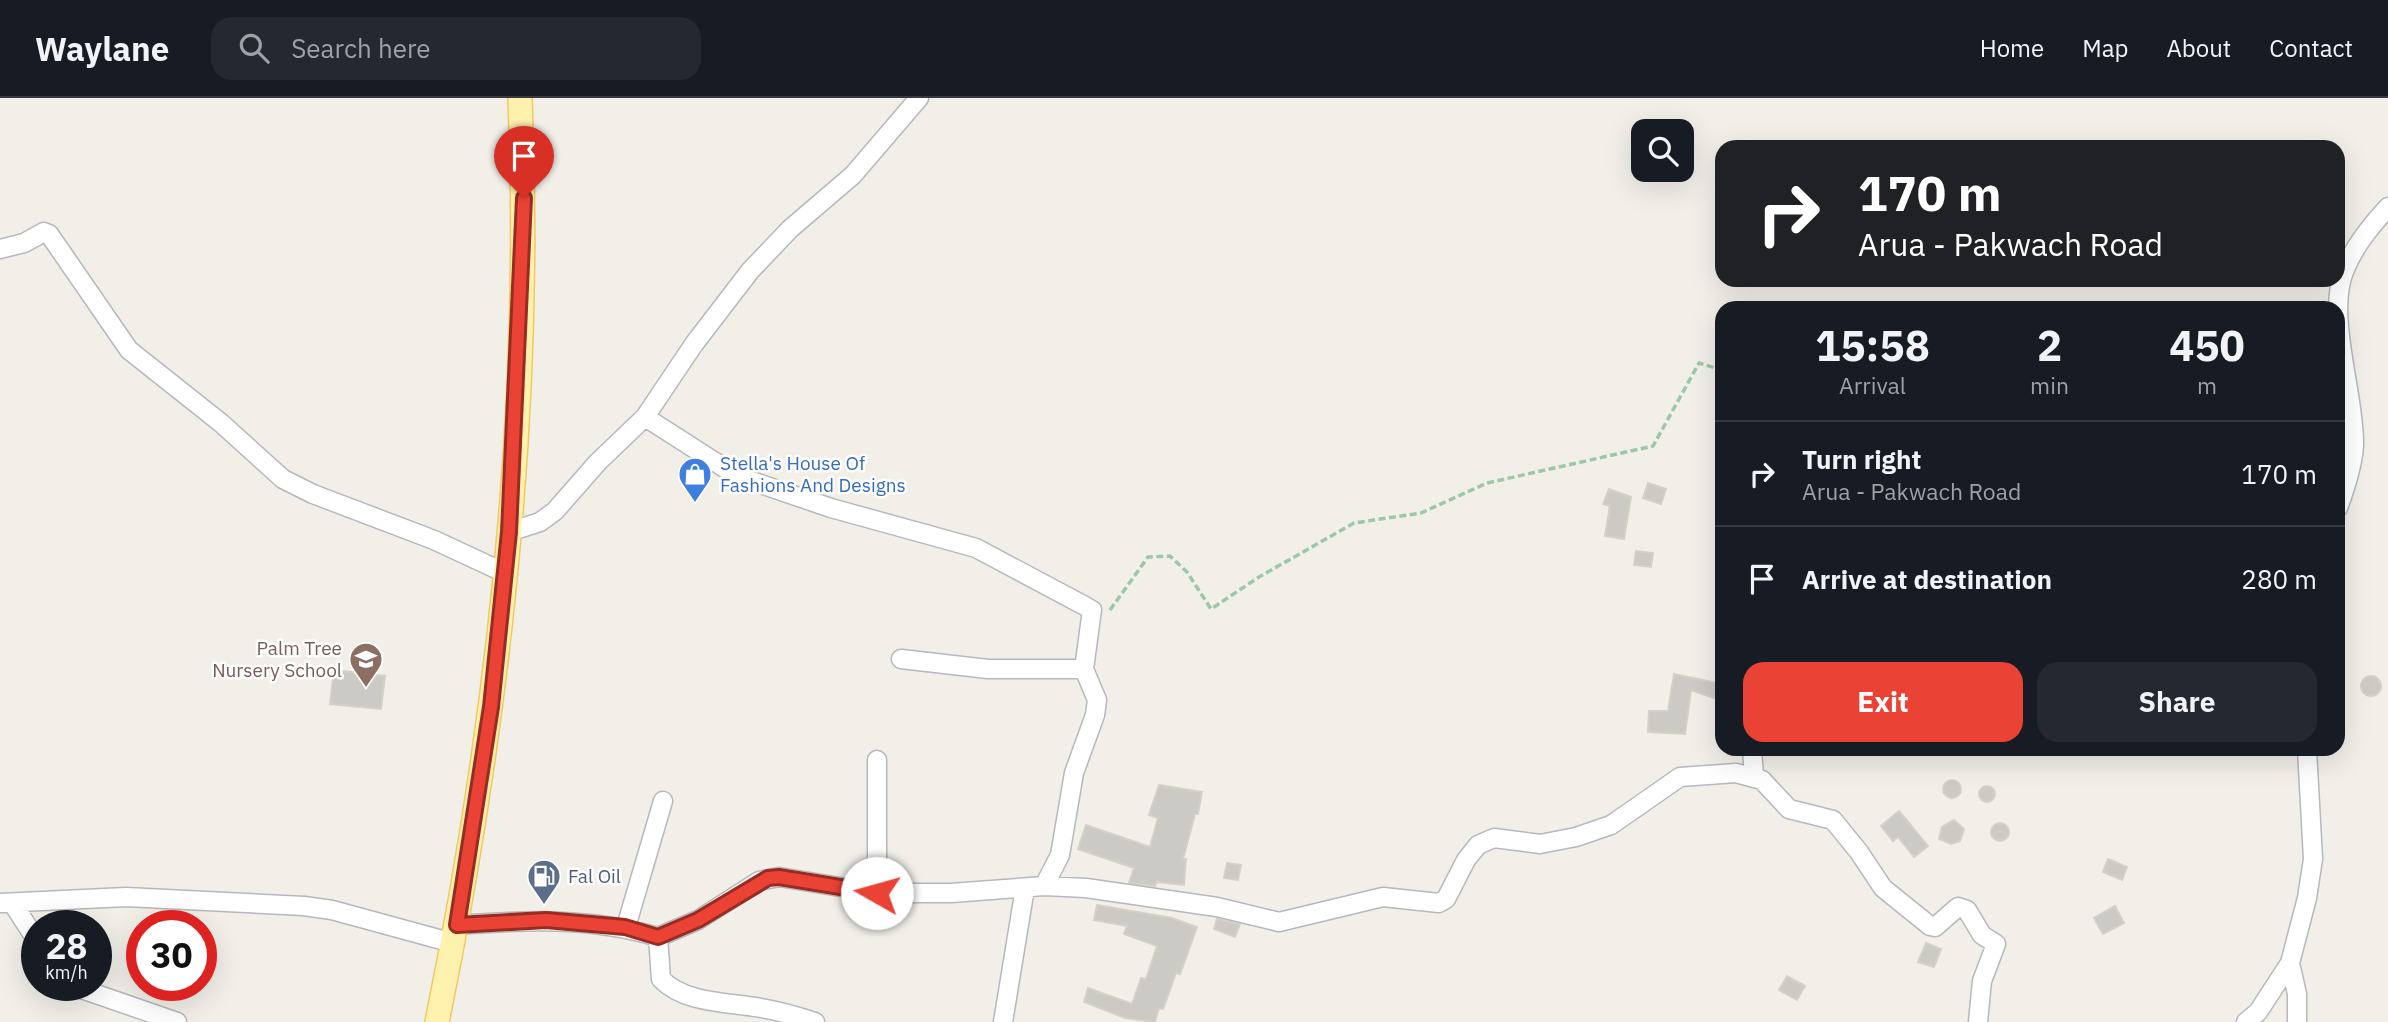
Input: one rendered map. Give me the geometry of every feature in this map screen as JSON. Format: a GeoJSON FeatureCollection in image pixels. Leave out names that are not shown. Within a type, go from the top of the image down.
{"type":"FeatureCollection","features":[{"type":"Feature","properties":{"kind":"main road"},"geometry":{"type":"LineString","coordinates":[[437,1022],[455,934],[491,707],[509,532],[524,198],[520,98]]}},
{"type":"Feature","properties":{"kind":"street"},"geometry":{"type":"LineString","coordinates":[[509,532],[540,522],[555,511],[598,461],[645,417],[694,344],[750,271],[790,229],[853,175],[919,98]]}},
{"type":"Feature","properties":{"kind":"street"},"geometry":{"type":"LineString","coordinates":[[2345,269],[2362,237],[2388,207]]}},
{"type":"Feature","properties":{"kind":"street"},"geometry":{"type":"LineString","coordinates":[[0,249],[24,243],[44,232],[49,234],[129,350],[221,423],[290,484],[434,540],[505,573]]}},
{"type":"Feature","properties":{"kind":"street"},"geometry":{"type":"LineString","coordinates":[[2345,359],[2349,381],[2346,444]]}},
{"type":"Feature","properties":{"kind":"street"},"geometry":{"type":"LineString","coordinates":[[645,417],[737,476],[831,508],[976,548],[1092,610],[1084,669],[1097,700],[1095,715],[1074,773],[1060,855],[1044,886]]}},
{"type":"Feature","properties":{"kind":"street"},"geometry":{"type":"LineString","coordinates":[[901,659],[988,669],[1084,669]]}},
{"type":"Feature","properties":{"kind":"street"},"geometry":{"type":"LineString","coordinates":[[1753,756],[1754,776]]}},
{"type":"Feature","properties":{"kind":"street"},"geometry":{"type":"LineString","coordinates":[[2246,1022],[2258,1012],[2290,963],[2307,898],[2314,859],[2307,756]]}},
{"type":"Feature","properties":{"kind":"street"},"geometry":{"type":"LineString","coordinates":[[877,760],[877,893]]}},
{"type":"Feature","properties":{"kind":"street"},"geometry":{"type":"LineString","coordinates":[[6,904],[126,897],[304,906],[455,934],[546,920],[625,927],[658,937],[698,920],[768,878],[779,877],[877,893],[1044,886],[1086,888],[1217,907],[1279,922],[1383,897],[1439,903],[1446,899],[1466,860],[1478,845],[1494,838],[1540,844],[1560,841],[1611,825],[1680,777],[1736,773],[1754,776],[1765,783],[1789,809],[1825,816],[1839,826],[1883,888],[1930,926],[1935,927],[1958,907],[1967,910],[1982,935],[1996,944],[1982,981],[1978,1022]]}},
{"type":"Feature","properties":{"kind":"street"},"geometry":{"type":"LineString","coordinates":[[625,927],[663,801]]}},
{"type":"Feature","properties":{"kind":"street"},"geometry":{"type":"LineString","coordinates":[[1003,1022],[1025,888]]}},
{"type":"Feature","properties":{"kind":"street"},"geometry":{"type":"LineString","coordinates":[[6,904],[21,922]]}},
{"type":"Feature","properties":{"kind":"street"},"geometry":{"type":"LineString","coordinates":[[658,937],[661,979],[669,988],[684,995],[763,1008],[815,1022]]}},
{"type":"Feature","properties":{"kind":"street"},"geometry":{"type":"LineString","coordinates":[[2290,963],[2297,994],[2297,1022]]}},
{"type":"Feature","properties":{"kind":"street"},"geometry":{"type":"LineString","coordinates":[[112,1000],[177,1022]]}},
{"type":"Feature","properties":{"kind":"path"},"geometry":{"type":"LineString","coordinates":[[1091,617],[1107,612],[1148,557],[1170,556],[1187,572],[1211,609],[1259,577],[1354,523],[1421,513],[1487,483],[1653,446],[1699,363],[1715,368]]}},
{"type":"Feature","properties":{"kind":"building"},"geometry":{"type":"Polygon","coordinates":[[[1648,483],[1666,489],[1661,504],[1643,498],[1648,483]]]}},
{"type":"Feature","properties":{"kind":"building"},"geometry":{"type":"Polygon","coordinates":[[[1609,489],[1631,497],[1624,539],[1605,536],[1610,506],[1603,504],[1609,489]]]}},
{"type":"Feature","properties":{"kind":"building"},"geometry":{"type":"Polygon","coordinates":[[[1636,551],[1653,553],[1651,567],[1634,565],[1636,551]]]}},
{"type":"Feature","properties":{"kind":"building"},"geometry":{"type":"Polygon","coordinates":[[[334,670],[385,676],[381,709],[330,704],[334,670]]]}},
{"type":"Feature","properties":{"kind":"building"},"geometry":{"type":"Polygon","coordinates":[[[1674,674],[1715,683],[1715,699],[1691,690],[1685,734],[1648,732],[1649,711],[1668,711],[1674,674]]]}},
{"type":"Feature","properties":{"kind":"building"},"geometry":{"type":"Polygon","coordinates":[[[2371,676],[2378,679],[2381,686],[2378,693],[2371,696],[2364,693],[2361,686],[2364,679],[2371,676]]]}},
{"type":"Feature","properties":{"kind":"building"},"geometry":{"type":"Polygon","coordinates":[[[1948,780],[1956,780],[1961,789],[1959,796],[1948,798],[1943,793],[1943,785],[1948,780]]]}},
{"type":"Feature","properties":{"kind":"building"},"geometry":{"type":"Polygon","coordinates":[[[1159,785],[1202,792],[1198,814],[1195,814],[1183,859],[1186,859],[1184,885],[1129,883],[1134,868],[1078,849],[1086,825],[1150,847],[1158,818],[1149,815],[1159,785]]]}},
{"type":"Feature","properties":{"kind":"building"},"geometry":{"type":"Polygon","coordinates":[[[1987,786],[1993,788],[1993,800],[1987,802],[1981,800],[1979,794],[1981,788],[1987,786]]]}},
{"type":"Feature","properties":{"kind":"building"},"geometry":{"type":"Polygon","coordinates":[[[1899,811],[1928,846],[1914,857],[1898,837],[1893,841],[1881,826],[1899,811]]]}},
{"type":"Feature","properties":{"kind":"building"},"geometry":{"type":"Polygon","coordinates":[[[1954,820],[1964,829],[1960,841],[1951,844],[1939,839],[1942,827],[1954,820]]]}},
{"type":"Feature","properties":{"kind":"building"},"geometry":{"type":"Polygon","coordinates":[[[2000,823],[2006,826],[2009,832],[2006,838],[2000,841],[1994,838],[1991,832],[1994,826],[2000,823]]]}},
{"type":"Feature","properties":{"kind":"building"},"geometry":{"type":"Polygon","coordinates":[[[2108,859],[2127,867],[2122,880],[2103,872],[2108,859]]]}},
{"type":"Feature","properties":{"kind":"building"},"geometry":{"type":"Polygon","coordinates":[[[1227,863],[1241,865],[1238,880],[1224,878],[1227,863]]]}},
{"type":"Feature","properties":{"kind":"building"},"geometry":{"type":"Polygon","coordinates":[[[1097,905],[1172,918],[1197,927],[1180,974],[1176,973],[1163,1009],[1159,1008],[1155,1022],[1125,1018],[1084,1002],[1088,988],[1132,1004],[1141,978],[1146,979],[1157,946],[1124,934],[1127,926],[1094,920],[1097,905]]]}},
{"type":"Feature","properties":{"kind":"building"},"geometry":{"type":"Polygon","coordinates":[[[2115,906],[2124,923],[2103,934],[2094,918],[2115,906]]]}},
{"type":"Feature","properties":{"kind":"building"},"geometry":{"type":"Polygon","coordinates":[[[1217,919],[1240,924],[1235,937],[1214,929],[1217,919]]]}},
{"type":"Feature","properties":{"kind":"building"},"geometry":{"type":"Polygon","coordinates":[[[1926,943],[1941,949],[1934,967],[1918,962],[1926,943]]]}},
{"type":"Feature","properties":{"kind":"building"},"geometry":{"type":"Polygon","coordinates":[[[1787,976],[1805,986],[1797,1000],[1779,990],[1787,976]]]}},
{"type":"Feature","properties":{"kind":"place","name":"Stella's House Of Fashions And Designs"},"geometry":{"type":"Point","coordinates":[695,504]}},
{"type":"Feature","properties":{"kind":"place","name":"Palm Tree Nursery School"},"geometry":{"type":"Point","coordinates":[366,689]}},
{"type":"Feature","properties":{"kind":"place","name":"Fal Oil"},"geometry":{"type":"Point","coordinates":[544,906]}},
{"type":"Feature","properties":{"kind":"route"},"geometry":{"type":"LineString","coordinates":[[524,198],[520,344],[509,532],[491,707],[457,925],[546,920],[625,927],[658,937],[698,920],[768,878],[779,877],[812,885],[877,893]]}}]}
